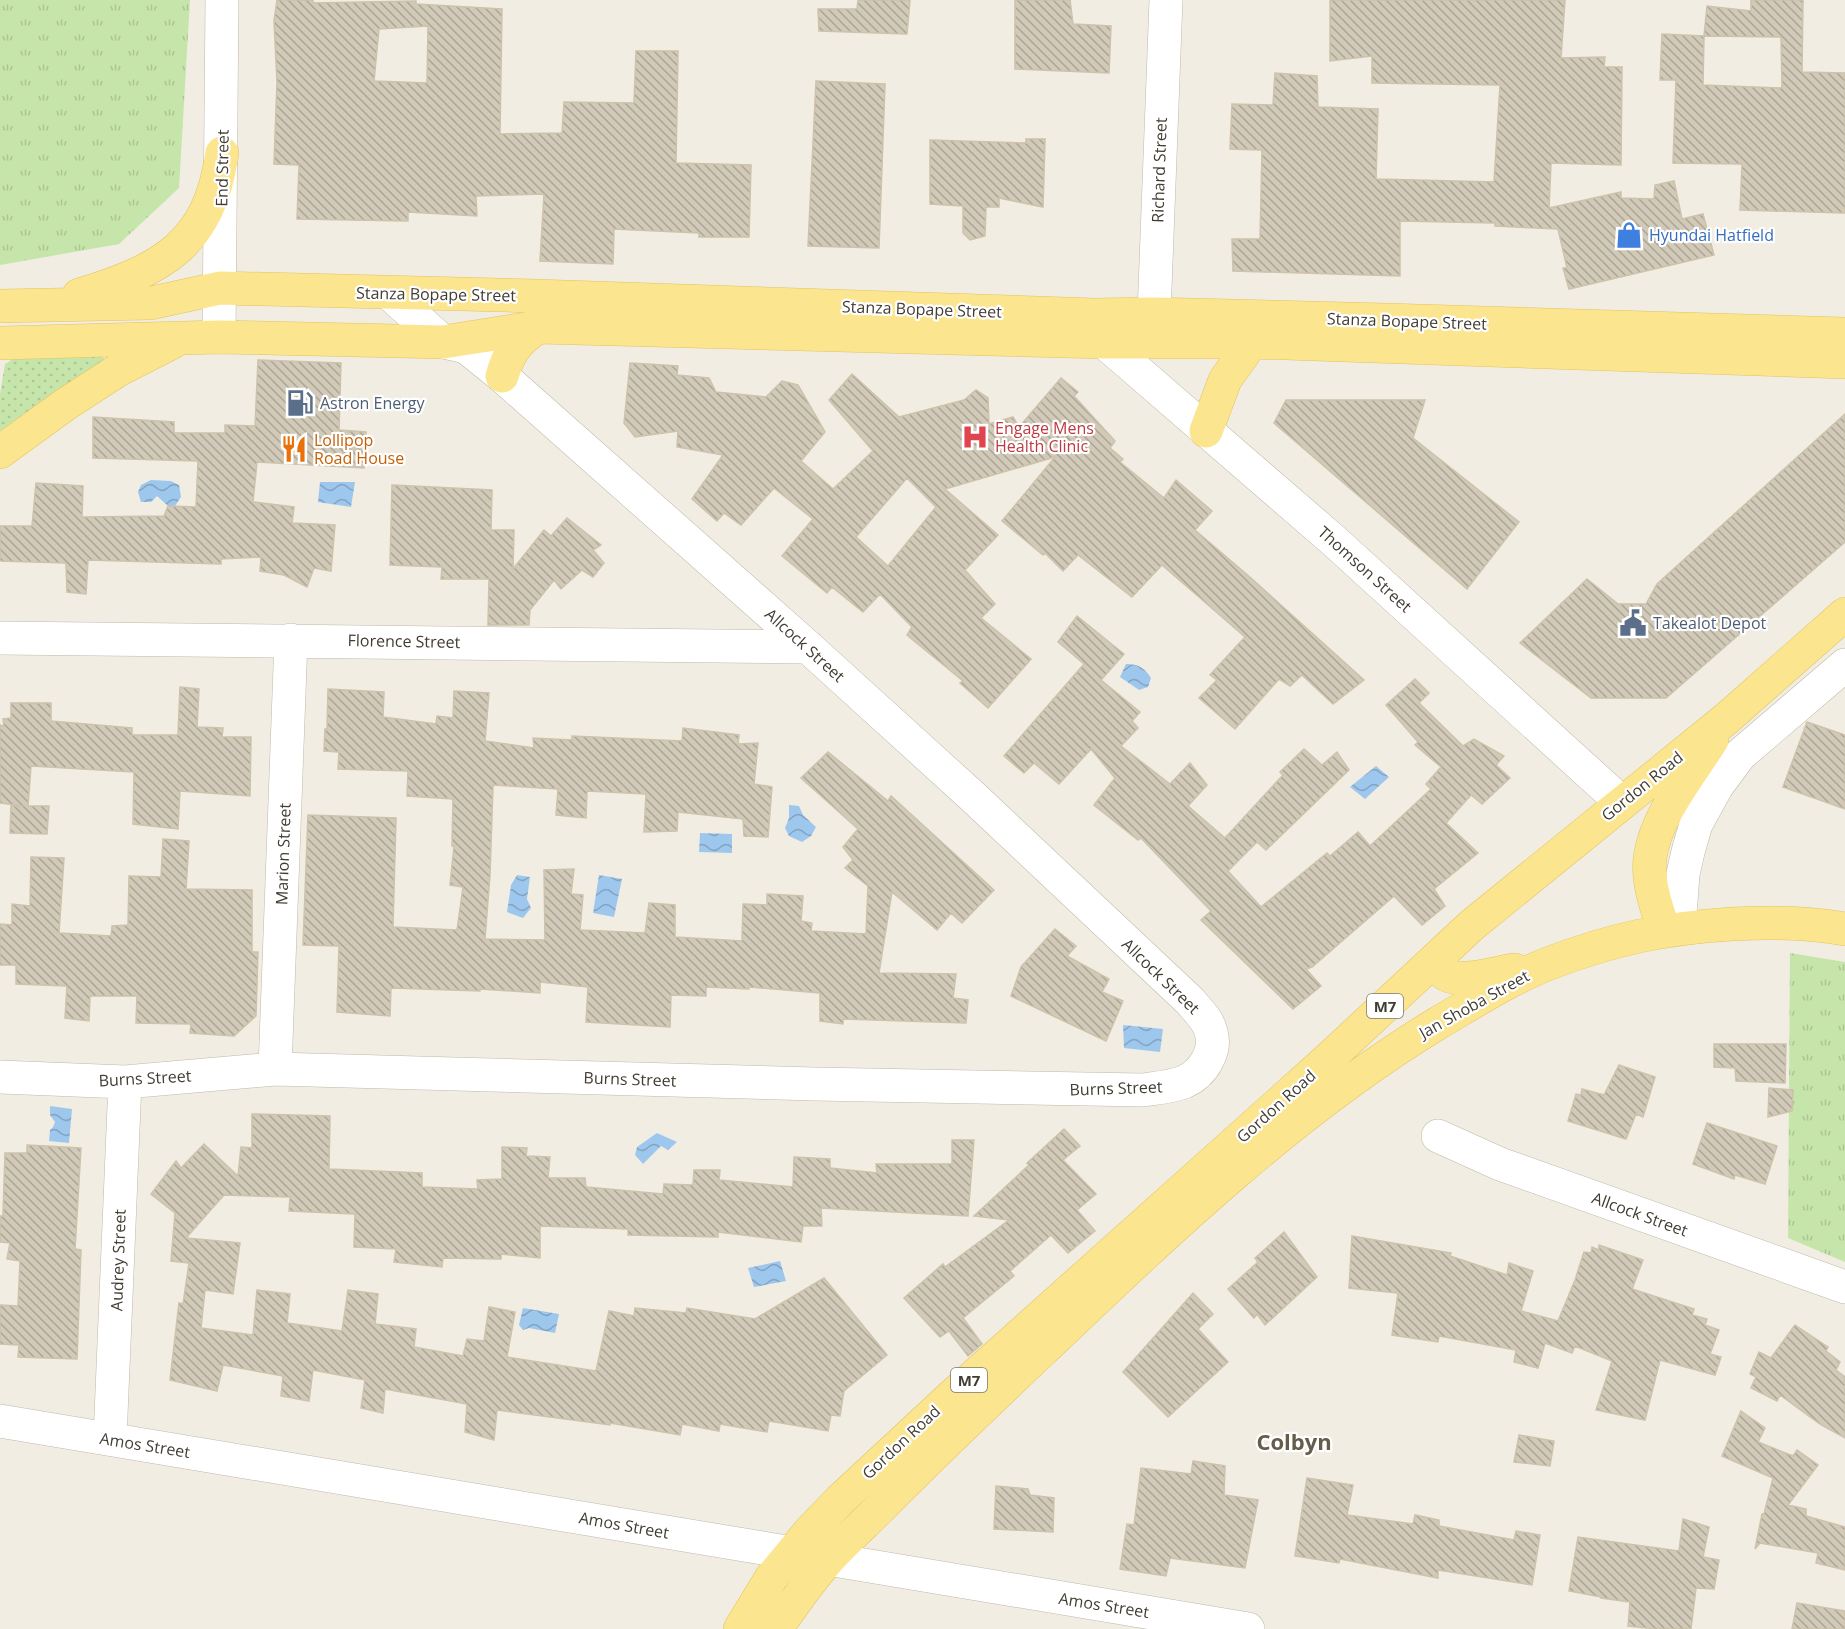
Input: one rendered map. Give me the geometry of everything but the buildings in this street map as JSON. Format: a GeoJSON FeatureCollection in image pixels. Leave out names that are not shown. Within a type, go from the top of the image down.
{"type":"FeatureCollection","features":[{"type":"Feature","properties":{"kind":"main road"},"geometry":{"type":"LineString","coordinates":[[43,306],[133,277],[161,262],[175,251],[198,225],[211,204],[219,180],[222,153]]}},
{"type":"Feature","properties":{"kind":"main road","name":"Stanza Bopape Street"},"geometry":{"type":"LineString","coordinates":[[0,306],[151,303],[220,288],[536,296],[1095,315],[1153,327],[1251,342],[1845,362]]}},
{"type":"Feature","properties":{"kind":"main road"},"geometry":{"type":"LineString","coordinates":[[502,376],[511,351],[520,340],[538,327]]}},
{"type":"Feature","properties":{"kind":"main road","name":"Stanza Bopape Street"},"geometry":{"type":"LineString","coordinates":[[0,343],[183,337],[443,342],[538,327],[1104,342],[1153,327],[1845,333]]}},
{"type":"Feature","properties":{"kind":"main road"},"geometry":{"type":"LineString","coordinates":[[0,452],[66,404],[120,369],[183,337]]}},
{"type":"Feature","properties":{"kind":"main road"},"geometry":{"type":"LineString","coordinates":[[1206,431],[1225,380],[1251,342]]}},
{"type":"Feature","properties":{"kind":"main road","name":"Gordon Road"},"geometry":{"type":"LineString","coordinates":[[740,1629],[771,1578],[810,1531],[944,1402],[1233,1146],[1472,925],[1726,718],[1845,614]]}},
{"type":"Feature","properties":{"kind":"main road"},"geometry":{"type":"LineString","coordinates":[[1671,929],[1657,909],[1650,870],[1655,838],[1673,801],[1726,718]]}},
{"type":"Feature","properties":{"kind":"main road","name":"Jan Shoba Street"},"geometry":{"type":"LineString","coordinates":[[1166,1235],[1292,1125],[1354,1078],[1473,1002],[1546,964],[1596,947],[1671,929],[1782,923],[1845,929]]}},
{"type":"Feature","properties":{"kind":"main road"},"geometry":{"type":"LineString","coordinates":[[1432,962],[1448,976],[1464,978],[1546,964]]}},
{"type":"Feature","properties":{"kind":"main road","name":"Gordon Road"},"geometry":{"type":"LineString","coordinates":[[776,1629],[828,1559],[962,1427],[1166,1235]]}},
{"type":"Feature","properties":{"kind":"street","name":"End Street"},"geometry":{"type":"LineString","coordinates":[[219,337],[222,0]]}},
{"type":"Feature","properties":{"kind":"street","name":"Richard Street"},"geometry":{"type":"LineString","coordinates":[[1153,327],[1166,0]]}},
{"type":"Feature","properties":{"kind":"street","name":"Allcock Street"},"geometry":{"type":"LineString","coordinates":[[390,294],[443,342],[466,347],[502,376],[808,647],[979,803],[1190,1001],[1205,1019]]}},
{"type":"Feature","properties":{"kind":"street","name":"Thomson Street"},"geometry":{"type":"LineString","coordinates":[[1104,342],[1334,540],[1621,802]]}},
{"type":"Feature","properties":{"kind":"street","name":"Florence Street"},"geometry":{"type":"LineString","coordinates":[[0,638],[808,647]]}},
{"type":"Feature","properties":{"kind":"street","name":"Marion Street"},"geometry":{"type":"LineString","coordinates":[[275,1069],[291,640]]}},
{"type":"Feature","properties":{"kind":"street"},"geometry":{"type":"LineString","coordinates":[[1671,929],[1696,824],[1717,786],[1740,755],[1845,665]]}},
{"type":"Feature","properties":{"kind":"street","name":"Burns Street"},"geometry":{"type":"LineString","coordinates":[[0,1077],[125,1082],[275,1069],[837,1085],[1143,1090],[1178,1084],[1187,1081],[1198,1072],[1210,1055],[1212,1044],[1211,1032],[1205,1019]]}},
{"type":"Feature","properties":{"kind":"street","name":"Audrey Street"},"geometry":{"type":"LineString","coordinates":[[111,1439],[125,1082]]}},
{"type":"Feature","properties":{"kind":"street","name":"Allcock Street"},"geometry":{"type":"LineString","coordinates":[[1438,1136],[1500,1164],[1845,1287]]}},
{"type":"Feature","properties":{"kind":"street","name":"Amos Street"},"geometry":{"type":"LineString","coordinates":[[0,1421],[1248,1629]]}},
{"type":"Feature","properties":{"kind":"green space"},"geometry":{"type":"Polygon","coordinates":[[[0,0],[190,0],[179,188],[119,244],[0,265],[0,0]]]}},
{"type":"Feature","properties":{"kind":"green space"},"geometry":{"type":"Polygon","coordinates":[[[92,346],[108,363],[0,436],[0,394],[5,364],[13,359],[92,346]]]}},
{"type":"Feature","properties":{"kind":"green space"},"geometry":{"type":"Polygon","coordinates":[[[1790,953],[1845,962],[1845,1262],[1788,1238],[1790,953]]]}},
{"type":"Feature","properties":{"kind":"water"},"geometry":{"type":"Polygon","coordinates":[[[151,480],[171,481],[179,485],[181,497],[175,506],[168,506],[157,496],[151,502],[141,502],[138,492],[141,485],[151,480]]]}},
{"type":"Feature","properties":{"kind":"water"},"geometry":{"type":"Polygon","coordinates":[[[320,482],[355,482],[351,507],[318,502],[320,482]]]}},
{"type":"Feature","properties":{"kind":"water"},"geometry":{"type":"Polygon","coordinates":[[[1126,664],[1141,667],[1146,672],[1151,678],[1148,687],[1139,690],[1120,677],[1126,664]]]}},
{"type":"Feature","properties":{"kind":"water"},"geometry":{"type":"Polygon","coordinates":[[[1376,766],[1389,777],[1365,799],[1350,787],[1376,766]]]}},
{"type":"Feature","properties":{"kind":"water"},"geometry":{"type":"Polygon","coordinates":[[[789,805],[799,806],[803,815],[816,827],[811,836],[802,842],[789,836],[785,828],[789,818],[789,805]]]}},
{"type":"Feature","properties":{"kind":"water"},"geometry":{"type":"Polygon","coordinates":[[[700,833],[732,834],[732,853],[699,852],[700,833]]]}},
{"type":"Feature","properties":{"kind":"water"},"geometry":{"type":"Polygon","coordinates":[[[517,875],[530,877],[527,899],[531,908],[523,918],[507,912],[511,885],[517,875]]]}},
{"type":"Feature","properties":{"kind":"water"},"geometry":{"type":"Polygon","coordinates":[[[599,875],[622,879],[614,917],[593,913],[599,875]]]}},
{"type":"Feature","properties":{"kind":"water"},"geometry":{"type":"Polygon","coordinates":[[[1123,1025],[1163,1029],[1160,1052],[1124,1048],[1123,1025]]]}},
{"type":"Feature","properties":{"kind":"water"},"geometry":{"type":"Polygon","coordinates":[[[50,1106],[72,1109],[69,1143],[49,1141],[50,1130],[55,1122],[50,1115],[50,1106]]]}},
{"type":"Feature","properties":{"kind":"water"},"geometry":{"type":"Polygon","coordinates":[[[657,1133],[677,1142],[668,1150],[661,1146],[643,1164],[635,1155],[637,1147],[657,1133]]]}},
{"type":"Feature","properties":{"kind":"water"},"geometry":{"type":"Polygon","coordinates":[[[780,1261],[786,1281],[754,1287],[748,1268],[780,1261]]]}},
{"type":"Feature","properties":{"kind":"water"},"geometry":{"type":"Polygon","coordinates":[[[523,1308],[559,1314],[555,1333],[529,1328],[523,1330],[519,1325],[523,1308]]]}},
{"type":"Feature","properties":{"kind":"place","name":"Hyundai Hatfield"},"geometry":{"type":"Point","coordinates":[1629,235]}},
{"type":"Feature","properties":{"kind":"place","name":"Astron Energy"},"geometry":{"type":"Point","coordinates":[300,403]}},
{"type":"Feature","properties":{"kind":"place","name":"Engage Mens Health Clinic"},"geometry":{"type":"Point","coordinates":[975,437]}},
{"type":"Feature","properties":{"kind":"place","name":"Lollipop Road House"},"geometry":{"type":"Point","coordinates":[294,449]}},
{"type":"Feature","properties":{"kind":"place","name":"Takealot Depot"},"geometry":{"type":"Point","coordinates":[1633,623]}},
{"type":"Feature","properties":{"kind":"district","name":"Colbyn"},"geometry":{"type":"Point","coordinates":[1294,1441]}}]}
